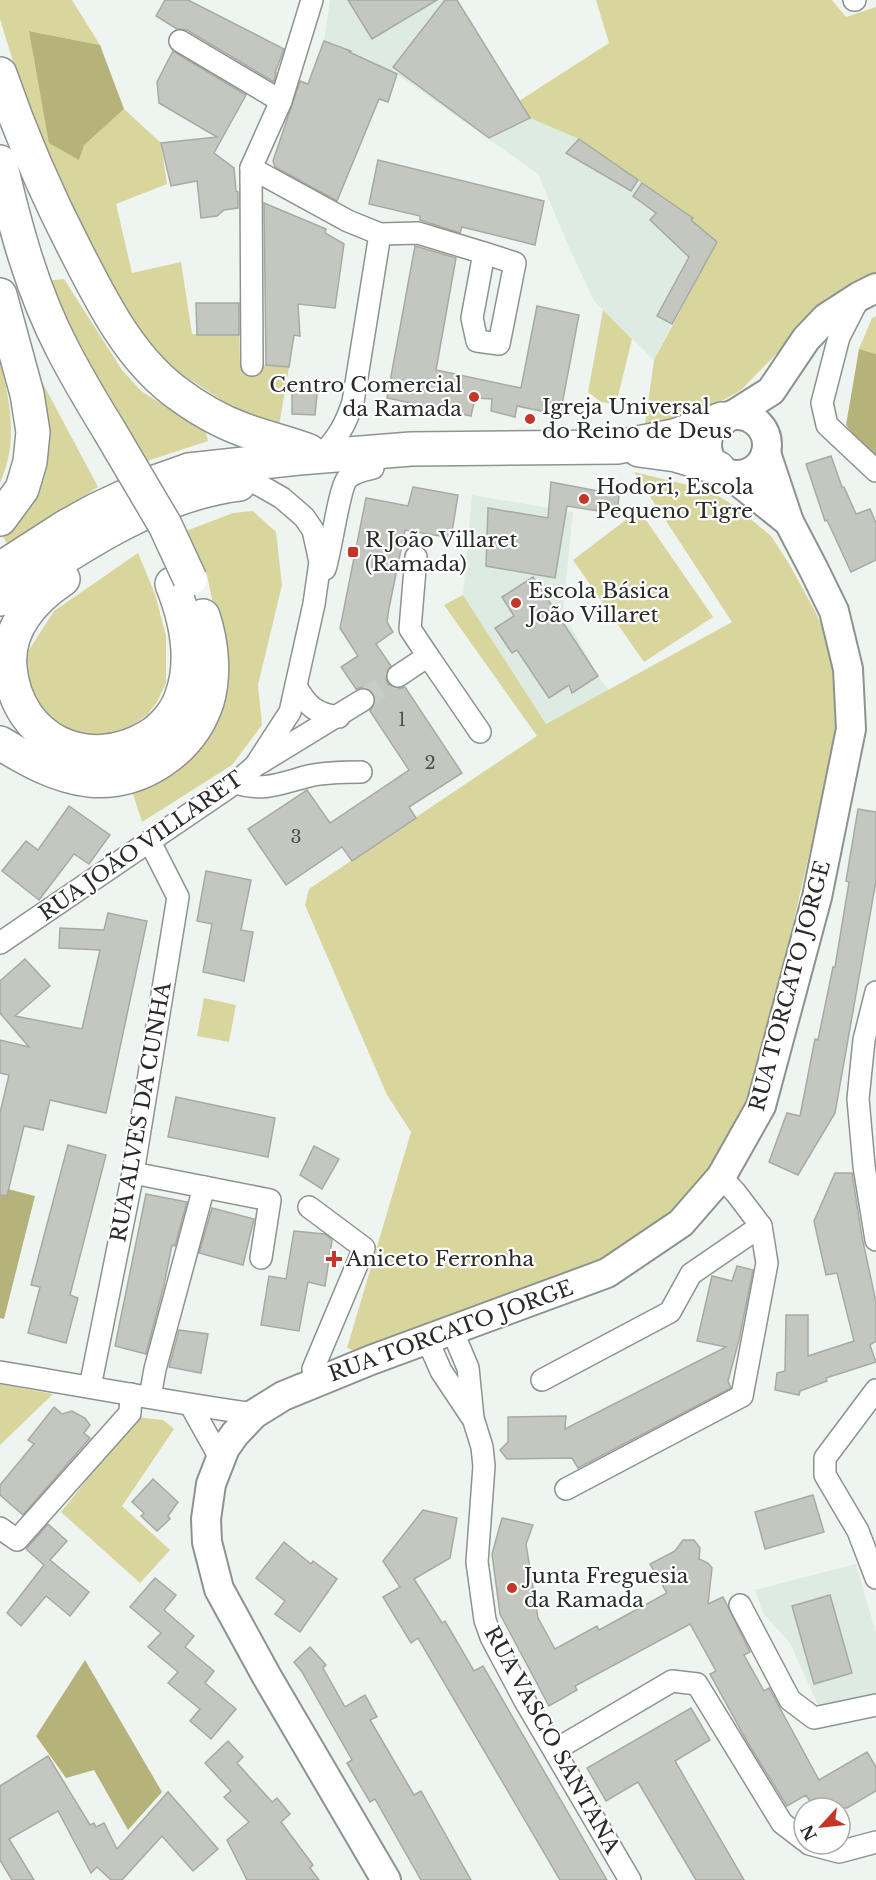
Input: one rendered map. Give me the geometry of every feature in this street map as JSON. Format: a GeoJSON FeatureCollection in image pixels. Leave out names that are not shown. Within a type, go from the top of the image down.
{"type":"FeatureCollection","features":[{"type":"Feature","properties":{"kind":"main road"},"geometry":{"type":"LineString","coordinates":[[0,74],[32,159],[69,238],[106,307],[138,354],[173,390],[218,418],[244,430],[321,456]]}},
{"type":"Feature","properties":{"kind":"main road"},"geometry":{"type":"LineString","coordinates":[[0,162],[16,226],[37,292],[101,435],[153,542],[181,581],[204,621],[211,656],[210,686],[204,711],[196,725],[172,754],[136,775],[90,780],[73,777],[44,768],[0,743]]}},
{"type":"Feature","properties":{"kind":"main road"},"geometry":{"type":"LineString","coordinates":[[0,240],[19,299],[38,342],[101,435]]}},
{"type":"Feature","properties":{"kind":"main road"},"geometry":{"type":"LineString","coordinates":[[724,471],[711,460],[707,448],[708,437],[713,426],[771,391],[806,339],[826,318],[868,292]]}},
{"type":"Feature","properties":{"kind":"main road"},"geometry":{"type":"LineString","coordinates":[[0,296],[27,394],[33,432],[30,462],[22,489],[0,519]]}},
{"type":"Feature","properties":{"kind":"main road"},"geometry":{"type":"LineString","coordinates":[[0,569],[96,510],[189,470],[321,456],[376,459],[617,447],[676,455],[740,475],[752,471],[760,463],[766,447],[771,391]]}},
{"type":"Feature","properties":{"kind":"main road"},"geometry":{"type":"LineString","coordinates":[[617,447],[674,435],[727,417],[744,416],[755,421],[762,430],[766,447]]}},
{"type":"Feature","properties":{"kind":"main road","name":"RUA TORCATO JORGE"},"geometry":{"type":"LineString","coordinates":[[386,1880],[266,1675],[219,1589],[210,1558],[206,1519],[212,1484],[220,1458],[235,1434],[254,1414],[283,1396],[316,1381],[607,1273],[681,1223],[721,1177],[761,1106],[817,897],[851,729],[848,669],[834,611],[789,522],[766,447]]}},
{"type":"Feature","properties":{"kind":"main road"},"geometry":{"type":"LineString","coordinates":[[0,599],[69,556],[135,519],[206,489],[376,459]]}},
{"type":"Feature","properties":{"kind":"main road","name":"RUA TORCATO JORGE"},"geometry":{"type":"LineString","coordinates":[[724,471],[789,522]]}},
{"type":"Feature","properties":{"kind":"main road"},"geometry":{"type":"LineString","coordinates":[[135,519],[98,554],[38,598],[17,628],[10,652],[11,680],[24,712],[35,727],[64,746],[98,753],[140,742],[165,723],[175,711],[186,679],[188,658],[181,581]]}},
{"type":"Feature","properties":{"kind":"street"},"geometry":{"type":"LineString","coordinates":[[252,365],[251,168],[281,101],[312,0]]}},
{"type":"Feature","properties":{"kind":"street"},"geometry":{"type":"LineString","coordinates":[[180,41],[281,101]]}},
{"type":"Feature","properties":{"kind":"street"},"geometry":{"type":"LineString","coordinates":[[251,168],[348,222],[380,234],[418,233],[484,254]]}},
{"type":"Feature","properties":{"kind":"street"},"geometry":{"type":"LineString","coordinates":[[321,456],[339,436],[353,402],[380,234]]}},
{"type":"Feature","properties":{"kind":"street"},"geometry":{"type":"LineString","coordinates":[[868,292],[838,337],[822,403],[828,426],[875,469]]}},
{"type":"Feature","properties":{"kind":"street"},"geometry":{"type":"LineString","coordinates":[[353,402],[358,430],[376,459]]}},
{"type":"Feature","properties":{"kind":"street","name":"RUA JOÃO VILLARET"},"geometry":{"type":"LineString","coordinates":[[314,604],[331,551],[342,487],[348,478],[376,459]]}},
{"type":"Feature","properties":{"kind":"street","name":"RUA JOÃO VILLARET"},"geometry":{"type":"LineString","coordinates":[[0,943],[235,783],[255,766],[290,712],[314,604],[320,562],[312,530],[304,517],[294,507],[254,482]]}},
{"type":"Feature","properties":{"kind":"street"},"geometry":{"type":"LineString","coordinates":[[416,557],[410,629],[480,732]]}},
{"type":"Feature","properties":{"kind":"street"},"geometry":{"type":"LineString","coordinates":[[398,676],[428,656]]}},
{"type":"Feature","properties":{"kind":"street"},"geometry":{"type":"LineString","coordinates":[[296,686],[303,700],[313,710],[339,717]]}},
{"type":"Feature","properties":{"kind":"street"},"geometry":{"type":"LineString","coordinates":[[255,766],[339,717],[363,700]]}},
{"type":"Feature","properties":{"kind":"street"},"geometry":{"type":"LineString","coordinates":[[235,783],[248,787],[270,787],[309,776],[361,772]]}},
{"type":"Feature","properties":{"kind":"street","name":"RUA ALVES DA CUNHA"},"geometry":{"type":"LineString","coordinates":[[90,1387],[134,1173],[178,897],[150,842]]}},
{"type":"Feature","properties":{"kind":"street"},"geometry":{"type":"LineString","coordinates":[[876,992],[864,1040],[858,1099],[864,1166],[876,1240]]}},
{"type":"Feature","properties":{"kind":"street"},"geometry":{"type":"LineString","coordinates":[[134,1173],[270,1200],[261,1258]]}},
{"type":"Feature","properties":{"kind":"street"},"geometry":{"type":"LineString","coordinates":[[566,1489],[742,1396],[767,1263],[761,1226],[721,1177]]}},
{"type":"Feature","properties":{"kind":"street"},"geometry":{"type":"LineString","coordinates":[[0,1528],[16,1540],[130,1413],[141,1395],[155,1368],[204,1187]]}},
{"type":"Feature","properties":{"kind":"street"},"geometry":{"type":"LineString","coordinates":[[309,1207],[364,1248],[313,1370],[316,1381]]}},
{"type":"Feature","properties":{"kind":"street"},"geometry":{"type":"LineString","coordinates":[[542,1380],[670,1312],[691,1274],[761,1226]]}},
{"type":"Feature","properties":{"kind":"street","name":"RUA VASCO SANTANA"},"geometry":{"type":"LineString","coordinates":[[440,1334],[441,1371],[473,1418],[482,1446],[484,1466],[477,1562],[485,1620],[501,1655],[630,1880]]}},
{"type":"Feature","properties":{"kind":"street"},"geometry":{"type":"LineString","coordinates":[[0,1372],[141,1395],[191,1406],[254,1414]]}},
{"type":"Feature","properties":{"kind":"street"},"geometry":{"type":"LineString","coordinates":[[876,1390],[825,1458],[825,1475],[858,1531],[876,1578]]}},
{"type":"Feature","properties":{"kind":"street"},"geometry":{"type":"LineString","coordinates":[[191,1406],[220,1458]]}},
{"type":"Feature","properties":{"kind":"street"},"geometry":{"type":"LineString","coordinates":[[740,1605],[790,1700],[814,1718],[876,1705]]}},
{"type":"Feature","properties":{"kind":"street"},"geometry":{"type":"LineString","coordinates":[[555,1750],[672,1681],[697,1684],[782,1823],[792,1831]]}},
{"type":"Feature","properties":{"kind":"street"},"geometry":{"type":"LineString","coordinates":[[852,1849],[876,1842]]}},
{"type":"Feature","properties":{"kind":"shaded area"},"geometry":{"type":"Polygon","coordinates":[[[0,0],[72,0],[100,45],[30,31],[83,145],[124,109],[161,143],[167,184],[116,204],[132,273],[181,262],[192,334],[239,335],[240,366],[289,367],[279,426],[234,408],[166,364],[137,335],[38,143],[0,19],[0,0]]]}},
{"type":"Feature","properties":{"kind":"shaded area"},"geometry":{"type":"Polygon","coordinates":[[[330,0],[457,0],[530,118],[579,139],[667,201],[717,242],[654,360],[594,301],[538,174],[397,74],[324,41],[330,0]]]}},
{"type":"Feature","properties":{"kind":"shaded area"},"geometry":{"type":"Polygon","coordinates":[[[596,0],[832,0],[846,17],[876,7],[876,273],[832,297],[741,390],[689,420],[645,425],[654,360],[717,242],[667,201],[579,139],[530,118],[519,101],[609,43],[596,0]]]}},
{"type":"Feature","properties":{"kind":"shaded area"},"geometry":{"type":"Polygon","coordinates":[[[29,31],[100,45],[124,109],[84,145],[79,160],[49,143],[29,31]]]}},
{"type":"Feature","properties":{"kind":"shaded area"},"geometry":{"type":"Polygon","coordinates":[[[64,279],[122,370],[141,391],[206,432],[208,441],[147,461],[82,359],[46,281],[64,279]]]}},
{"type":"Feature","properties":{"kind":"shaded area"},"geometry":{"type":"Polygon","coordinates":[[[603,310],[632,339],[616,404],[601,402],[588,392],[603,310]]]}},
{"type":"Feature","properties":{"kind":"shaded area"},"geometry":{"type":"Polygon","coordinates":[[[876,316],[876,354],[859,349],[872,318],[876,316]]]}},
{"type":"Feature","properties":{"kind":"shaded area"},"geometry":{"type":"Polygon","coordinates":[[[859,349],[876,354],[876,457],[869,456],[846,425],[859,349]]]}},
{"type":"Feature","properties":{"kind":"shaded area"},"geometry":{"type":"Polygon","coordinates":[[[0,360],[7,392],[11,437],[6,467],[0,483],[0,360]]]}},
{"type":"Feature","properties":{"kind":"shaded area"},"geometry":{"type":"Polygon","coordinates":[[[32,363],[98,487],[7,544],[2,535],[31,486],[32,363]]]}},
{"type":"Feature","properties":{"kind":"shaded area"},"geometry":{"type":"Polygon","coordinates":[[[634,472],[709,490],[736,507],[771,536],[815,611],[832,650],[843,707],[754,1093],[695,1195],[654,1230],[598,1260],[355,1351],[347,1348],[411,1132],[387,1095],[305,905],[309,889],[537,736],[444,605],[463,595],[546,724],[732,622],[634,472]]]}},
{"type":"Feature","properties":{"kind":"shaded area","name":"Escola Básica João Villaret"},"geometry":{"type":"Polygon","coordinates":[[[472,495],[573,512],[563,612],[598,676],[609,690],[546,724],[463,595],[472,495]]]}},
{"type":"Feature","properties":{"kind":"shaded area"},"geometry":{"type":"Polygon","coordinates":[[[639,510],[713,617],[644,662],[573,560],[639,510]]]}},
{"type":"Feature","properties":{"kind":"shaded area"},"geometry":{"type":"Polygon","coordinates":[[[253,511],[276,532],[282,585],[258,685],[262,725],[232,765],[142,822],[132,791],[225,661],[207,575],[186,531],[233,513],[253,511]]]}},
{"type":"Feature","properties":{"kind":"shaded area"},"geometry":{"type":"Polygon","coordinates":[[[138,553],[155,594],[166,636],[166,683],[148,714],[126,730],[109,737],[95,739],[61,730],[28,694],[25,668],[27,653],[54,611],[138,553]]]}},
{"type":"Feature","properties":{"kind":"shaded area"},"geometry":{"type":"Polygon","coordinates":[[[204,998],[236,1005],[229,1042],[197,1036],[204,998]]]}},
{"type":"Feature","properties":{"kind":"shaded area"},"geometry":{"type":"Polygon","coordinates":[[[0,1187],[35,1196],[4,1319],[0,1318],[0,1187]]]}},
{"type":"Feature","properties":{"kind":"shaded area"},"geometry":{"type":"Polygon","coordinates":[[[0,1384],[53,1394],[0,1445],[0,1384]]]}},
{"type":"Feature","properties":{"kind":"shaded area"},"geometry":{"type":"Polygon","coordinates":[[[137,1417],[163,1420],[174,1429],[122,1506],[170,1550],[140,1583],[61,1512],[137,1417]]]}},
{"type":"Feature","properties":{"kind":"shaded area"},"geometry":{"type":"Polygon","coordinates":[[[856,1564],[876,1633],[876,1693],[819,1707],[790,1643],[763,1613],[755,1590],[856,1564]]]}},
{"type":"Feature","properties":{"kind":"shaded area"},"geometry":{"type":"Polygon","coordinates":[[[85,1660],[162,1792],[128,1830],[94,1770],[66,1778],[36,1736],[85,1660]]]}},
{"type":"Feature","properties":{"kind":"building"},"geometry":{"type":"Polygon","coordinates":[[[165,0],[188,0],[284,49],[274,82],[187,30],[177,29],[156,16],[165,0]]]}},
{"type":"Feature","properties":{"kind":"building"},"geometry":{"type":"Polygon","coordinates":[[[348,0],[437,0],[372,39],[348,0]]]}},
{"type":"Feature","properties":{"kind":"building"},"geometry":{"type":"Polygon","coordinates":[[[445,0],[457,0],[530,118],[489,138],[393,67],[445,0]]]}},
{"type":"Feature","properties":{"kind":"building"},"geometry":{"type":"Polygon","coordinates":[[[324,41],[351,51],[349,52],[397,74],[388,102],[379,99],[337,201],[275,167],[273,161],[300,81],[308,84],[324,41]]]}},
{"type":"Feature","properties":{"kind":"building"},"geometry":{"type":"Polygon","coordinates":[[[173,51],[246,95],[214,153],[234,168],[238,208],[224,210],[217,216],[201,218],[197,181],[171,186],[161,143],[217,137],[159,103],[157,82],[173,51]]]}},
{"type":"Feature","properties":{"kind":"building"},"geometry":{"type":"Polygon","coordinates":[[[579,139],[638,180],[631,191],[566,153],[579,139]]]}},
{"type":"Feature","properties":{"kind":"building"},"geometry":{"type":"Polygon","coordinates":[[[378,160],[544,201],[535,245],[462,227],[460,233],[420,220],[420,216],[369,204],[378,160]]]}},
{"type":"Feature","properties":{"kind":"building"},"geometry":{"type":"Polygon","coordinates":[[[642,183],[693,218],[691,220],[717,242],[672,324],[657,316],[689,257],[650,220],[656,213],[633,196],[642,183]]]}},
{"type":"Feature","properties":{"kind":"building"},"geometry":{"type":"Polygon","coordinates":[[[264,203],[326,229],[325,233],[344,244],[335,308],[298,304],[300,336],[294,335],[289,367],[266,365],[264,203]]]}},
{"type":"Feature","properties":{"kind":"building"},"geometry":{"type":"Polygon","coordinates":[[[415,246],[456,258],[436,370],[521,388],[537,306],[579,315],[560,415],[517,406],[515,417],[491,411],[492,399],[475,398],[471,416],[387,398],[415,246]]]}},
{"type":"Feature","properties":{"kind":"building"},"geometry":{"type":"Polygon","coordinates":[[[196,303],[239,303],[239,335],[197,335],[196,303]]]}},
{"type":"Feature","properties":{"kind":"building"},"geometry":{"type":"Polygon","coordinates":[[[292,381],[318,384],[315,415],[292,414],[292,381]]]}},
{"type":"Feature","properties":{"kind":"building"},"geometry":{"type":"Polygon","coordinates":[[[831,456],[842,487],[856,514],[870,509],[876,523],[876,560],[851,572],[827,520],[825,521],[806,464],[831,456]]]}},
{"type":"Feature","properties":{"kind":"building"},"geometry":{"type":"Polygon","coordinates":[[[551,482],[619,495],[617,514],[567,506],[555,578],[486,566],[488,508],[548,518],[551,482]]]}},
{"type":"Feature","properties":{"kind":"building"},"geometry":{"type":"Polygon","coordinates":[[[413,487],[458,495],[451,538],[405,530],[387,622],[393,632],[376,644],[391,666],[385,676],[388,684],[398,689],[405,687],[462,773],[409,807],[416,818],[352,861],[342,847],[286,885],[248,829],[307,790],[330,823],[409,770],[370,711],[376,700],[374,693],[363,687],[356,689],[341,667],[358,656],[340,628],[366,498],[408,506],[413,487]]]}},
{"type":"Feature","properties":{"kind":"building"},"geometry":{"type":"Polygon","coordinates":[[[533,577],[598,676],[572,693],[569,685],[549,698],[517,650],[512,653],[495,628],[514,616],[502,597],[533,577]]]}},
{"type":"Feature","properties":{"kind":"building"},"geometry":{"type":"Polygon","coordinates":[[[69,806],[110,835],[89,864],[74,854],[39,900],[2,871],[26,841],[38,850],[69,806]]]}},
{"type":"Feature","properties":{"kind":"building"},"geometry":{"type":"Polygon","coordinates":[[[858,809],[876,812],[876,881],[835,1113],[798,1175],[769,1162],[787,1113],[800,1116],[815,1039],[818,1040],[833,967],[835,967],[858,809]]]}},
{"type":"Feature","properties":{"kind":"building"},"geometry":{"type":"Polygon","coordinates":[[[206,871],[251,880],[241,930],[253,932],[244,981],[203,972],[212,924],[197,921],[206,871]]]}},
{"type":"Feature","properties":{"kind":"building"},"geometry":{"type":"Polygon","coordinates":[[[108,913],[147,921],[106,1113],[50,1100],[43,1130],[24,1126],[7,1196],[0,1195],[0,1113],[9,1075],[0,1073],[0,1040],[29,1047],[0,1013],[0,981],[25,959],[50,986],[15,1016],[82,1029],[100,950],[59,948],[60,928],[104,930],[108,913]]]}},
{"type":"Feature","properties":{"kind":"building"},"geometry":{"type":"Polygon","coordinates":[[[176,1097],[275,1118],[268,1157],[168,1137],[176,1097]]]}},
{"type":"Feature","properties":{"kind":"building"},"geometry":{"type":"Polygon","coordinates":[[[68,1145],[106,1155],[70,1295],[78,1298],[66,1343],[28,1333],[40,1287],[31,1285],[68,1145]]]}},
{"type":"Feature","properties":{"kind":"building"},"geometry":{"type":"Polygon","coordinates":[[[314,1146],[339,1159],[322,1189],[300,1175],[314,1146]]]}},
{"type":"Feature","properties":{"kind":"building"},"geometry":{"type":"Polygon","coordinates":[[[835,1173],[852,1173],[862,1237],[876,1302],[876,1341],[870,1345],[876,1362],[826,1378],[827,1381],[800,1391],[799,1395],[775,1390],[777,1373],[785,1371],[786,1315],[808,1315],[808,1356],[854,1341],[837,1273],[826,1275],[814,1221],[835,1173]]]}},
{"type":"Feature","properties":{"kind":"building"},"geometry":{"type":"Polygon","coordinates":[[[146,1194],[187,1202],[175,1246],[172,1245],[146,1354],[115,1346],[146,1194]]]}},
{"type":"Feature","properties":{"kind":"building"},"geometry":{"type":"Polygon","coordinates":[[[212,1208],[254,1219],[243,1265],[199,1253],[212,1208]]]}},
{"type":"Feature","properties":{"kind":"building"},"geometry":{"type":"Polygon","coordinates":[[[294,1231],[325,1234],[332,1240],[325,1286],[308,1282],[299,1331],[261,1325],[269,1276],[286,1279],[294,1231]]]}},
{"type":"Feature","properties":{"kind":"building"},"geometry":{"type":"Polygon","coordinates":[[[737,1266],[753,1270],[728,1381],[731,1388],[578,1468],[572,1458],[507,1459],[500,1450],[508,1442],[508,1417],[566,1416],[565,1429],[726,1347],[697,1341],[712,1276],[732,1281],[737,1266]]]}},
{"type":"Feature","properties":{"kind":"building"},"geometry":{"type":"Polygon","coordinates":[[[179,1330],[208,1334],[201,1373],[169,1367],[179,1330]]]}},
{"type":"Feature","properties":{"kind":"building"},"geometry":{"type":"Polygon","coordinates":[[[54,1407],[62,1414],[72,1411],[85,1418],[90,1425],[84,1433],[90,1438],[23,1515],[0,1495],[0,1485],[34,1444],[28,1440],[54,1407]]]}},
{"type":"Feature","properties":{"kind":"building"},"geometry":{"type":"Polygon","coordinates":[[[153,1479],[178,1502],[168,1516],[170,1519],[157,1531],[141,1516],[144,1513],[132,1502],[153,1479]]]}},
{"type":"Feature","properties":{"kind":"building"},"geometry":{"type":"Polygon","coordinates":[[[813,1495],[824,1532],[765,1549],[755,1512],[813,1495]]]}},
{"type":"Feature","properties":{"kind":"building"},"geometry":{"type":"Polygon","coordinates":[[[423,1510],[457,1518],[450,1558],[414,1579],[442,1623],[445,1621],[474,1671],[483,1666],[607,1880],[560,1880],[418,1638],[411,1643],[383,1597],[400,1587],[383,1561],[423,1510]]]}},
{"type":"Feature","properties":{"kind":"building"},"geometry":{"type":"Polygon","coordinates":[[[502,1518],[533,1525],[526,1544],[538,1618],[555,1649],[597,1626],[599,1630],[667,1593],[650,1564],[675,1551],[683,1540],[694,1540],[700,1548],[699,1559],[708,1563],[712,1568],[708,1604],[723,1597],[750,1652],[744,1655],[764,1691],[769,1688],[819,1780],[867,1752],[876,1767],[876,1791],[852,1805],[852,1796],[806,1795],[792,1796],[792,1803],[787,1806],[748,1743],[710,1674],[716,1671],[690,1624],[575,1686],[577,1690],[549,1706],[500,1614],[492,1554],[502,1518]]]}},
{"type":"Feature","properties":{"kind":"building"},"geometry":{"type":"Polygon","coordinates":[[[48,1524],[67,1541],[50,1560],[89,1592],[70,1616],[46,1596],[21,1626],[7,1613],[44,1565],[26,1549],[48,1524]]]}},
{"type":"Feature","properties":{"kind":"building"},"geometry":{"type":"Polygon","coordinates":[[[284,1542],[311,1564],[313,1561],[337,1579],[300,1632],[275,1614],[285,1601],[256,1578],[284,1542]]]}},
{"type":"Feature","properties":{"kind":"building"},"geometry":{"type":"Polygon","coordinates":[[[155,1578],[176,1595],[164,1610],[194,1636],[185,1647],[214,1671],[205,1683],[236,1709],[211,1739],[190,1721],[200,1709],[168,1683],[178,1672],[148,1647],[161,1633],[130,1607],[155,1578]]]}},
{"type":"Feature","properties":{"kind":"building"},"geometry":{"type":"Polygon","coordinates":[[[830,1595],[852,1673],[814,1684],[792,1606],[830,1595]]]}},
{"type":"Feature","properties":{"kind":"building"},"geometry":{"type":"Polygon","coordinates":[[[310,1647],[326,1665],[323,1668],[345,1707],[365,1695],[377,1717],[370,1720],[414,1795],[421,1791],[471,1880],[421,1880],[375,1799],[370,1802],[347,1763],[352,1760],[294,1662],[310,1647]]]}},
{"type":"Feature","properties":{"kind":"building"},"geometry":{"type":"Polygon","coordinates":[[[691,1708],[710,1740],[675,1761],[744,1880],[696,1880],[638,1782],[606,1801],[587,1768],[691,1708]]]}},
{"type":"Feature","properties":{"kind":"building"},"geometry":{"type":"Polygon","coordinates":[[[228,1741],[243,1757],[237,1763],[272,1802],[277,1798],[290,1814],[281,1822],[313,1865],[310,1868],[319,1880],[247,1880],[227,1840],[249,1822],[224,1797],[231,1791],[205,1763],[228,1741]]]}},
{"type":"Feature","properties":{"kind":"building"},"geometry":{"type":"Polygon","coordinates":[[[48,1756],[90,1825],[94,1823],[96,1827],[104,1823],[117,1849],[168,1792],[218,1849],[193,1871],[162,1836],[122,1880],[111,1880],[97,1867],[91,1873],[58,1811],[9,1839],[34,1880],[12,1880],[0,1860],[0,1786],[48,1756]]]}},
{"type":"Feature","properties":{"kind":"tunnel"},"geometry":{"type":"LineString","coordinates":[[363,700],[398,676]]}},
{"type":"Feature","properties":{"kind":"place","name":"Centro Comercial da Ramada"},"geometry":{"type":"Point","coordinates":[474,397]}},
{"type":"Feature","properties":{"kind":"place","name":"Igreja Universal do Reino de Deus"},"geometry":{"type":"Point","coordinates":[530,419]}},
{"type":"Feature","properties":{"kind":"place","name":"Hodori, Escola Pequeno Tigre"},"geometry":{"type":"Point","coordinates":[584,499]}},
{"type":"Feature","properties":{"kind":"place","name":"R João Villaret (Ramada)"},"geometry":{"type":"Point","coordinates":[353,552]}},
{"type":"Feature","properties":{"kind":"place","name":"Escola Básica João Villaret"},"geometry":{"type":"Point","coordinates":[516,603]}},
{"type":"Feature","properties":{"kind":"place","name":"Aniceto Ferronha"},"geometry":{"type":"Point","coordinates":[334,1259]}},
{"type":"Feature","properties":{"kind":"place","name":"Junta Freguesia da Ramada"},"geometry":{"type":"Point","coordinates":[512,1588]}}]}
